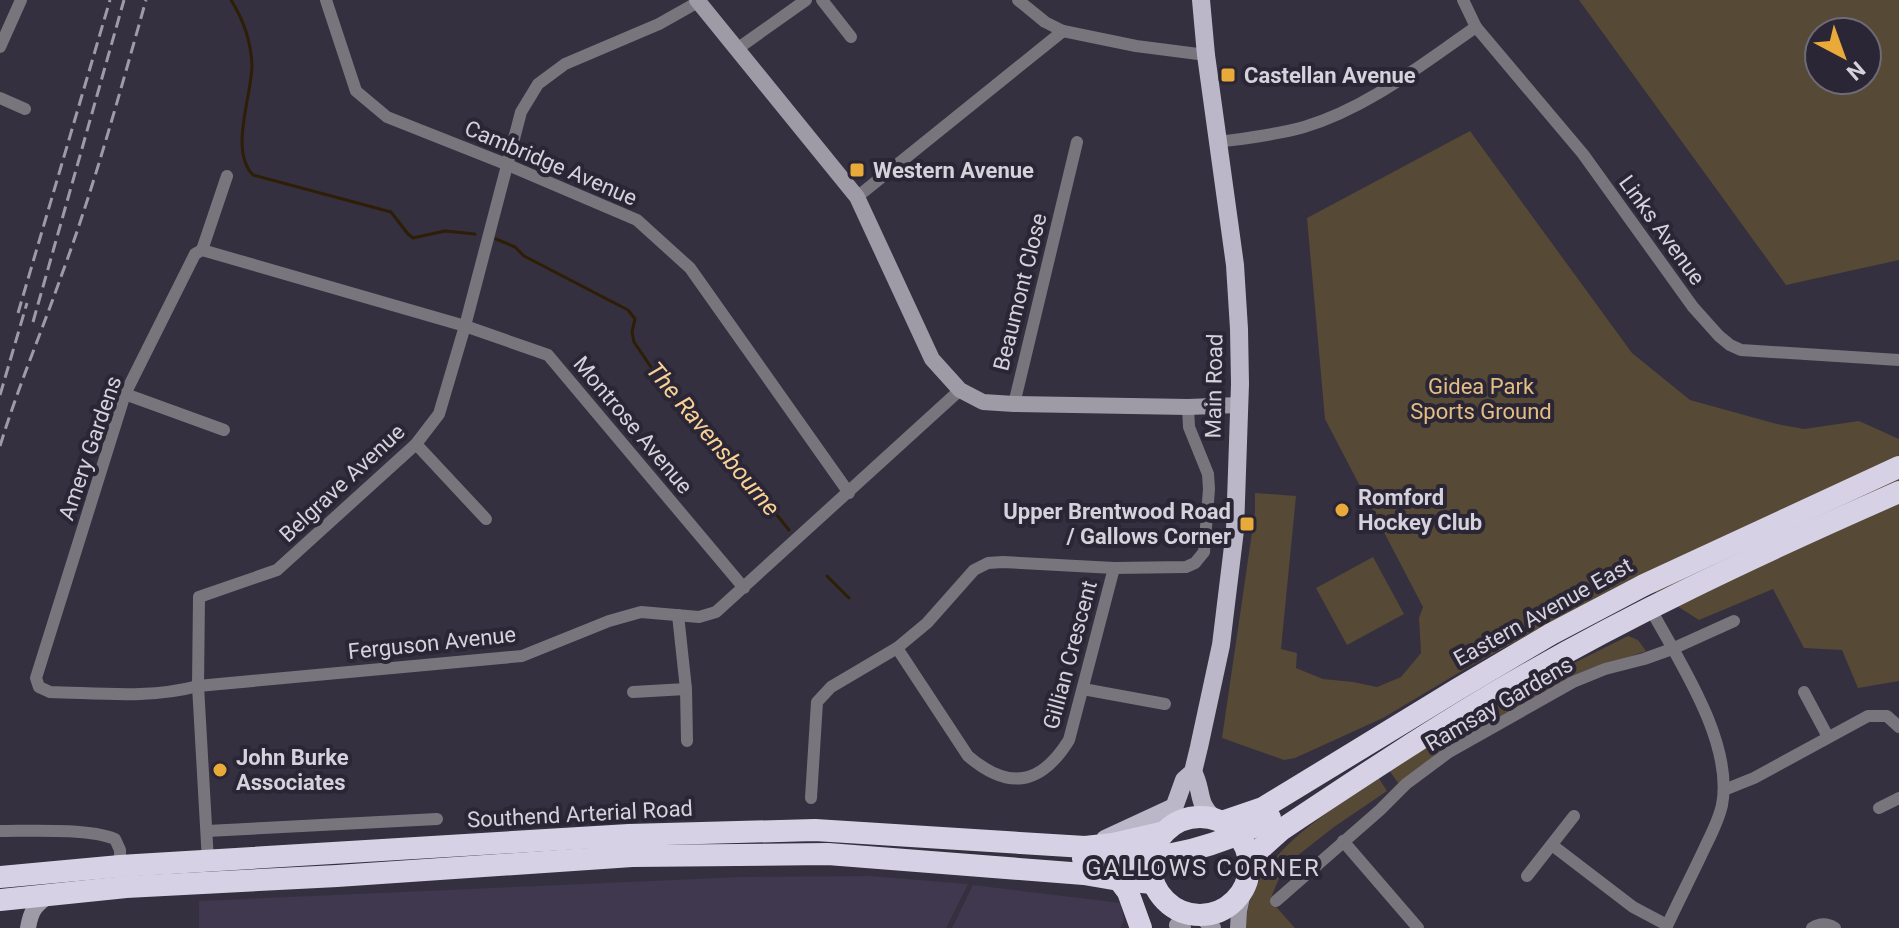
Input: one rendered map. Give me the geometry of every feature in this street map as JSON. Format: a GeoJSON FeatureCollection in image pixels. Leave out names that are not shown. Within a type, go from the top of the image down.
{"type":"FeatureCollection","features":[{"type":"Feature","properties":{"kind":"highway","name":"Eastern Avenue East"},"geometry":{"type":"LineString","coordinates":[[1218,820],[1263,808],[1551,634],[1644,585],[1899,467]]}},
{"type":"Feature","properties":{"kind":"highway"},"geometry":{"type":"LineString","coordinates":[[828,854],[851,848],[964,850],[1105,860],[1185,853],[1214,844],[1252,828],[1376,753],[1491,695],[1650,608],[1899,492]]}},
{"type":"Feature","properties":{"kind":"highway"},"geometry":{"type":"LineString","coordinates":[[1376,753],[1458,689]]}},
{"type":"Feature","properties":{"kind":"highway"},"geometry":{"type":"LineString","coordinates":[[1249,863],[1281,830],[1491,695]]}},
{"type":"Feature","properties":{"kind":"highway"},"geometry":{"type":"LineString","coordinates":[[1194,817],[1218,820],[1239,835],[1249,863],[1244,888],[1236,899],[1226,907],[1190,923],[1171,906],[1156,887],[1151,873],[1152,854],[1164,831],[1174,823],[1194,817]]}},
{"type":"Feature","properties":{"kind":"highway"},"geometry":{"type":"LineString","coordinates":[[815,830],[964,850]]}},
{"type":"Feature","properties":{"kind":"highway","name":"Southend Arterial Road"},"geometry":{"type":"LineString","coordinates":[[0,877],[120,866],[629,835],[815,830],[1071,847],[1103,846],[1164,831]]}},
{"type":"Feature","properties":{"kind":"highway","name":"Southend Arterial Road"},"geometry":{"type":"LineString","coordinates":[[0,900],[126,887],[632,856],[828,854],[1084,874],[1156,887]]}},
{"type":"Feature","properties":{"kind":"highway"},"geometry":{"type":"LineString","coordinates":[[1119,880],[1128,892],[1142,928]]}},
{"type":"Feature","properties":{"kind":"highway"},"geometry":{"type":"LineString","coordinates":[[1142,928],[1156,887]]}},
{"type":"Feature","properties":{"kind":"main road","name":"Main Road"},"geometry":{"type":"LineString","coordinates":[[1164,831],[1184,780],[1193,772],[1223,631],[1235,530],[1239,329],[1235,265],[1201,0]]}},
{"type":"Feature","properties":{"kind":"main road"},"geometry":{"type":"LineString","coordinates":[[1193,772],[1202,804],[1218,820]]}},
{"type":"Feature","properties":{"kind":"main road"},"geometry":{"type":"LineString","coordinates":[[1071,847],[1099,841],[1172,808]]}},
{"type":"Feature","properties":{"kind":"street"},"geometry":{"type":"LineString","coordinates":[[0,47],[21,0]]}},
{"type":"Feature","properties":{"kind":"street","name":"Cambridge Avenue"},"geometry":{"type":"LineString","coordinates":[[326,0],[356,91],[387,117],[637,220],[690,268],[849,493]]}},
{"type":"Feature","properties":{"kind":"street"},"geometry":{"type":"LineString","coordinates":[[737,49],[806,0]]}},
{"type":"Feature","properties":{"kind":"street"},"geometry":{"type":"LineString","coordinates":[[822,0],[851,37]]}},
{"type":"Feature","properties":{"kind":"street"},"geometry":{"type":"LineString","coordinates":[[1018,0],[1045,22],[1063,31],[1136,46],[1206,55]]}},
{"type":"Feature","properties":{"kind":"street","name":"Links Avenue"},"geometry":{"type":"LineString","coordinates":[[1463,0],[1476,27],[1583,154],[1693,307],[1730,345],[1741,350],[1899,360]]}},
{"type":"Feature","properties":{"kind":"street"},"geometry":{"type":"LineString","coordinates":[[698,1],[857,197],[932,359],[960,390],[983,402],[1014,404],[1239,405]]}},
{"type":"Feature","properties":{"kind":"street","name":"Belgrave Avenue"},"geometry":{"type":"LineString","coordinates":[[208,861],[198,686],[199,597],[277,570],[416,444],[439,414],[521,112],[538,84],[565,64],[659,24],[698,1]]}},
{"type":"Feature","properties":{"kind":"street"},"geometry":{"type":"LineString","coordinates":[[1218,142],[1273,135],[1334,116],[1383,90],[1476,27]]}},
{"type":"Feature","properties":{"kind":"street"},"geometry":{"type":"LineString","coordinates":[[857,197],[1063,31]]}},
{"type":"Feature","properties":{"kind":"street"},"geometry":{"type":"LineString","coordinates":[[0,98],[25,109]]}},
{"type":"Feature","properties":{"kind":"street","name":"Beaumont Close"},"geometry":{"type":"LineString","coordinates":[[1014,404],[1077,142]]}},
{"type":"Feature","properties":{"kind":"street","name":"Amery Gardens"},"geometry":{"type":"LineString","coordinates":[[198,686],[161,693],[50,692],[39,687],[36,678],[125,394],[195,254],[202,250],[227,176]]}},
{"type":"Feature","properties":{"kind":"street"},"geometry":{"type":"LineString","coordinates":[[202,250],[465,326]]}},
{"type":"Feature","properties":{"kind":"street","name":"Montrose Avenue"},"geometry":{"type":"LineString","coordinates":[[465,326],[548,355],[744,588]]}},
{"type":"Feature","properties":{"kind":"street","name":"Ferguson Avenue"},"geometry":{"type":"LineString","coordinates":[[198,686],[522,656],[609,621],[641,612],[699,617],[716,612],[960,390]]}},
{"type":"Feature","properties":{"kind":"street"},"geometry":{"type":"LineString","coordinates":[[125,394],[224,430]]}},
{"type":"Feature","properties":{"kind":"street"},"geometry":{"type":"LineString","coordinates":[[811,798],[817,702],[831,687],[897,648],[938,612],[974,570],[988,563],[1114,568],[1186,567],[1195,563],[1204,552],[1209,489],[1208,474],[1189,427],[1188,407]]}},
{"type":"Feature","properties":{"kind":"street"},"geometry":{"type":"LineString","coordinates":[[416,444],[486,519]]}},
{"type":"Feature","properties":{"kind":"street","name":"Gillian Crescent"},"geometry":{"type":"LineString","coordinates":[[897,648],[968,756],[1002,778],[1025,777],[1044,770],[1058,757],[1069,740],[1114,568]]}},
{"type":"Feature","properties":{"kind":"street"},"geometry":{"type":"LineString","coordinates":[[1552,845],[1633,907],[1666,926],[1714,828],[1724,790],[1716,738],[1650,608]]}},
{"type":"Feature","properties":{"kind":"street"},"geometry":{"type":"LineString","coordinates":[[678,615],[686,689],[687,741]]}},
{"type":"Feature","properties":{"kind":"street","name":"Ramsay Gardens"},"geometry":{"type":"LineString","coordinates":[[1276,901],[1406,784],[1449,752],[1573,682],[1672,649],[1734,621]]}},
{"type":"Feature","properties":{"kind":"street"},"geometry":{"type":"LineString","coordinates":[[633,692],[686,689]]}},
{"type":"Feature","properties":{"kind":"street"},"geometry":{"type":"LineString","coordinates":[[1083,689],[1165,704]]}},
{"type":"Feature","properties":{"kind":"street"},"geometry":{"type":"LineString","coordinates":[[1804,692],[1828,737]]}},
{"type":"Feature","properties":{"kind":"street"},"geometry":{"type":"LineString","coordinates":[[1724,790],[1754,778],[1868,716],[1887,716],[1899,727]]}},
{"type":"Feature","properties":{"kind":"street"},"geometry":{"type":"LineString","coordinates":[[1879,808],[1899,798]]}},
{"type":"Feature","properties":{"kind":"street"},"geometry":{"type":"LineString","coordinates":[[1527,876],[1574,816]]}},
{"type":"Feature","properties":{"kind":"street"},"geometry":{"type":"LineString","coordinates":[[207,831],[437,819]]}},
{"type":"Feature","properties":{"kind":"street"},"geometry":{"type":"LineString","coordinates":[[0,831],[105,835],[115,839],[120,850],[120,866]]}},
{"type":"Feature","properties":{"kind":"street"},"geometry":{"type":"LineString","coordinates":[[1343,841],[1411,925]]}},
{"type":"Feature","properties":{"kind":"street"},"geometry":{"type":"LineString","coordinates":[[1238,928],[1244,888]]}},
{"type":"Feature","properties":{"kind":"street"},"geometry":{"type":"LineString","coordinates":[[28,928],[35,906],[49,895]]}},
{"type":"Feature","properties":{"kind":"street"},"geometry":{"type":"LineString","coordinates":[[1812,928],[1824,924],[1835,928]]}},
{"type":"Feature","properties":{"kind":"shaded area"},"geometry":{"type":"Polygon","coordinates":[[[870,876],[968,884],[946,928],[199,928],[199,901],[741,877],[870,876]]]}},
{"type":"Feature","properties":{"kind":"shaded area"},"geometry":{"type":"Polygon","coordinates":[[[973,885],[1121,903],[1124,920],[1120,928],[952,928],[973,885]]]}},
{"type":"Feature","properties":{"kind":"green space"},"geometry":{"type":"Polygon","coordinates":[[[1579,0],[1899,0],[1899,260],[1786,285],[1579,0]]]}},
{"type":"Feature","properties":{"kind":"green space","name":"Gidea Park Sports Ground"},"geometry":{"type":"Polygon","coordinates":[[[1470,131],[1632,353],[1690,400],[1804,429],[1859,421],[1899,439],[1899,681],[1858,688],[1842,650],[1804,648],[1773,589],[1699,620],[1633,578],[1465,669],[1383,718],[1295,758],[1284,760],[1222,738],[1255,512],[1255,493],[1296,496],[1281,649],[1297,653],[1296,668],[1323,679],[1377,687],[1401,677],[1421,653],[1419,618],[1423,607],[1325,419],[1307,218],[1470,131]]]}},
{"type":"Feature","properties":{"kind":"green space"},"geometry":{"type":"Polygon","coordinates":[[[1373,557],[1404,614],[1347,645],[1316,588],[1373,557]]]}},
{"type":"Feature","properties":{"kind":"green space"},"geometry":{"type":"Polygon","coordinates":[[[1628,636],[1638,640],[1646,651],[1583,673],[1461,741],[1398,783],[1389,770],[1538,681],[1628,636]]]}},
{"type":"Feature","properties":{"kind":"green space"},"geometry":{"type":"Polygon","coordinates":[[[1378,777],[1387,791],[1297,856],[1280,876],[1270,900],[1295,928],[1246,928],[1249,903],[1259,880],[1274,859],[1314,822],[1378,777]]]}},
{"type":"Feature","properties":{"kind":"waterway","name":"The Ravensbourne"},"geometry":{"type":"LineString","coordinates":[[231,0],[246,31],[251,56],[251,78],[242,137],[246,164],[253,175],[391,212],[413,238],[445,231],[475,234]]}},
{"type":"Feature","properties":{"kind":"waterway","name":"The Ravensbourne"},"geometry":{"type":"LineString","coordinates":[[496,239],[628,310],[635,319],[632,332],[634,342],[674,401],[693,413],[708,429],[789,530]]}},
{"type":"Feature","properties":{"kind":"waterway","name":"The Ravensbourne"},"geometry":{"type":"LineString","coordinates":[[827,576],[849,598]]}},
{"type":"Feature","properties":{"kind":"railway"},"geometry":{"type":"LineString","coordinates":[[18,313],[110,0]]}},
{"type":"Feature","properties":{"kind":"railway"},"geometry":{"type":"LineString","coordinates":[[33,322],[124,0]]}},
{"type":"Feature","properties":{"kind":"railway"},"geometry":{"type":"LineString","coordinates":[[0,446],[85,206],[146,0]]}},
{"type":"Feature","properties":{"kind":"railway"},"geometry":{"type":"LineString","coordinates":[[0,395],[27,303]]}},
{"type":"Feature","properties":{"kind":"place","name":"Castellan Avenue"},"geometry":{"type":"Point","coordinates":[1228,75]}},
{"type":"Feature","properties":{"kind":"place","name":"Western Avenue"},"geometry":{"type":"Point","coordinates":[857,170]}},
{"type":"Feature","properties":{"kind":"place","name":"Romford Hockey Club"},"geometry":{"type":"Point","coordinates":[1342,510]}},
{"type":"Feature","properties":{"kind":"place","name":"Upper Brentwood Road / Gallows Corner"},"geometry":{"type":"Point","coordinates":[1247,524]}},
{"type":"Feature","properties":{"kind":"place","name":"John Burke Associates"},"geometry":{"type":"Point","coordinates":[220,770]}},
{"type":"Feature","properties":{"kind":"district","name":"GALLOWS CORNER"},"geometry":{"type":"Point","coordinates":[1203,868]}}]}
